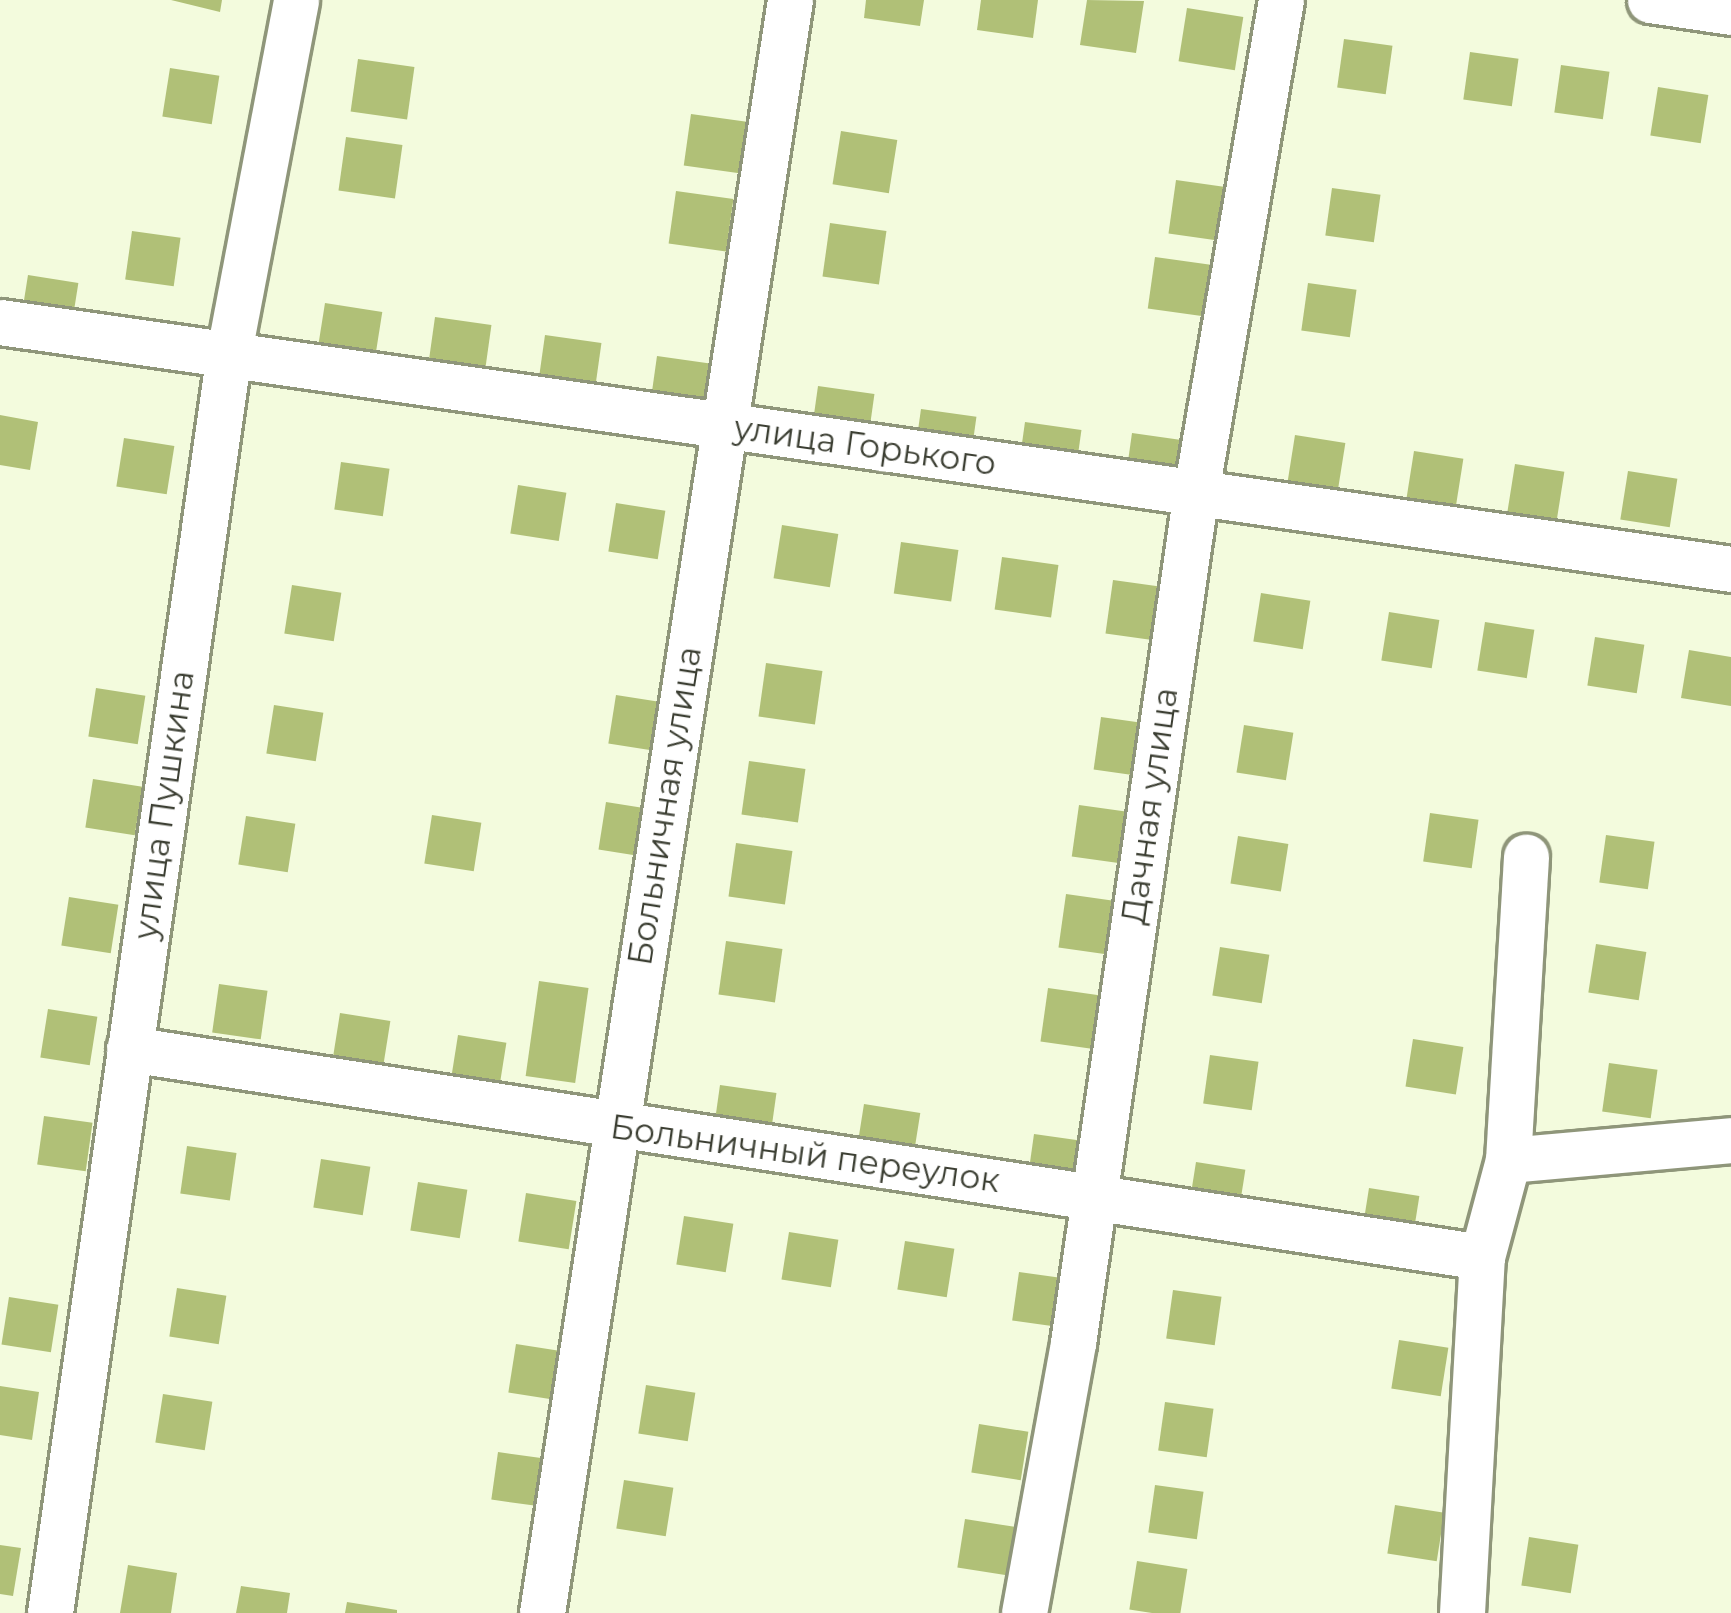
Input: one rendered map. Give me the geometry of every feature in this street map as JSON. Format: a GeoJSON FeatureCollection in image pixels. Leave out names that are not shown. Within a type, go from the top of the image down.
{"type":"FeatureCollection","features":[{"type":"Feature","properties":{"kind":"street","name":"улица Пушкина"},"geometry":{"type":"LineString","coordinates":[[50,1613],[229,352],[296,0]]}},
{"type":"Feature","properties":{"kind":"street","name":"Больничная улица"},"geometry":{"type":"LineString","coordinates":[[542,1613],[790,0]]}},
{"type":"Feature","properties":{"kind":"street","name":"Дачная улица"},"geometry":{"type":"LineString","coordinates":[[1024,1613],[1093,1195],[1196,492],[1281,0]]}},
{"type":"Feature","properties":{"kind":"street"},"geometry":{"type":"LineString","coordinates":[[1650,0],[1731,12]]}},
{"type":"Feature","properties":{"kind":"street","name":"улица Горького"},"geometry":{"type":"LineString","coordinates":[[0,322],[1731,569]]}},
{"type":"Feature","properties":{"kind":"street"},"geometry":{"type":"LineString","coordinates":[[1462,1613],[1482,1257],[1508,1160],[1526,857]]}},
{"type":"Feature","properties":{"kind":"street","name":"Больничный переулок"},"geometry":{"type":"LineString","coordinates":[[129,1049],[1482,1257]]}},
{"type":"Feature","properties":{"kind":"street"},"geometry":{"type":"LineString","coordinates":[[1508,1160],[1731,1140]]}},
{"type":"Feature","properties":{"kind":"building"},"geometry":{"type":"Polygon","coordinates":[[[171,0],[222,0],[220,12],[171,0]]]}},
{"type":"Feature","properties":{"kind":"building"},"geometry":{"type":"Polygon","coordinates":[[[866,0],[924,0],[920,26],[864,18],[866,0]]]}},
{"type":"Feature","properties":{"kind":"building"},"geometry":{"type":"Polygon","coordinates":[[[981,0],[1038,0],[1033,38],[977,30],[981,0]]]}},
{"type":"Feature","properties":{"kind":"building"},"geometry":{"type":"Polygon","coordinates":[[[1087,0],[1144,1],[1136,53],[1080,45],[1087,0]]]}},
{"type":"Feature","properties":{"kind":"building"},"geometry":{"type":"Polygon","coordinates":[[[1187,8],[1243,17],[1235,70],[1179,61],[1187,8]]]}},
{"type":"Feature","properties":{"kind":"building"},"geometry":{"type":"Polygon","coordinates":[[[1344,39],[1393,46],[1386,94],[1337,88],[1344,39]]]}},
{"type":"Feature","properties":{"kind":"building"},"geometry":{"type":"Polygon","coordinates":[[[1470,52],[1519,59],[1512,106],[1463,100],[1470,52]]]}},
{"type":"Feature","properties":{"kind":"building"},"geometry":{"type":"Polygon","coordinates":[[[358,59],[414,67],[407,119],[351,111],[358,59]]]}},
{"type":"Feature","properties":{"kind":"building"},"geometry":{"type":"Polygon","coordinates":[[[1561,65],[1610,72],[1603,119],[1554,113],[1561,65]]]}},
{"type":"Feature","properties":{"kind":"building"},"geometry":{"type":"Polygon","coordinates":[[[170,68],[219,76],[212,124],[162,116],[170,68]]]}},
{"type":"Feature","properties":{"kind":"building"},"geometry":{"type":"Polygon","coordinates":[[[1658,87],[1708,95],[1701,143],[1650,135],[1658,87]]]}},
{"type":"Feature","properties":{"kind":"building"},"geometry":{"type":"Polygon","coordinates":[[[691,114],[748,122],[741,174],[684,165],[691,114]]]}},
{"type":"Feature","properties":{"kind":"building"},"geometry":{"type":"Polygon","coordinates":[[[841,131],[897,140],[889,193],[833,184],[841,131]]]}},
{"type":"Feature","properties":{"kind":"building"},"geometry":{"type":"Polygon","coordinates":[[[346,137],[402,145],[395,198],[338,190],[346,137]]]}},
{"type":"Feature","properties":{"kind":"building"},"geometry":{"type":"Polygon","coordinates":[[[1176,180],[1232,188],[1225,241],[1168,233],[1176,180]]]}},
{"type":"Feature","properties":{"kind":"building"},"geometry":{"type":"Polygon","coordinates":[[[1332,188],[1381,195],[1374,242],[1325,236],[1332,188]]]}},
{"type":"Feature","properties":{"kind":"building"},"geometry":{"type":"Polygon","coordinates":[[[676,191],[733,199],[726,252],[669,243],[676,191]]]}},
{"type":"Feature","properties":{"kind":"building"},"geometry":{"type":"Polygon","coordinates":[[[830,223],[886,231],[879,284],[822,276],[830,223]]]}},
{"type":"Feature","properties":{"kind":"building"},"geometry":{"type":"Polygon","coordinates":[[[132,231],[181,238],[174,286],[125,280],[132,231]]]}},
{"type":"Feature","properties":{"kind":"building"},"geometry":{"type":"Polygon","coordinates":[[[1155,257],[1212,265],[1205,317],[1148,308],[1155,257]]]}},
{"type":"Feature","properties":{"kind":"building"},"geometry":{"type":"Polygon","coordinates":[[[28,275],[78,283],[71,331],[20,323],[28,275]]]}},
{"type":"Feature","properties":{"kind":"building"},"geometry":{"type":"Polygon","coordinates":[[[1308,283],[1357,290],[1350,337],[1301,331],[1308,283]]]}},
{"type":"Feature","properties":{"kind":"building"},"geometry":{"type":"Polygon","coordinates":[[[325,303],[382,312],[374,364],[317,355],[325,303]]]}},
{"type":"Feature","properties":{"kind":"building"},"geometry":{"type":"Polygon","coordinates":[[[435,317],[491,325],[484,378],[427,370],[435,317]]]}},
{"type":"Feature","properties":{"kind":"building"},"geometry":{"type":"Polygon","coordinates":[[[545,335],[601,343],[594,395],[538,387],[545,335]]]}},
{"type":"Feature","properties":{"kind":"building"},"geometry":{"type":"Polygon","coordinates":[[[657,356],[713,364],[706,416],[650,408],[657,356]]]}},
{"type":"Feature","properties":{"kind":"building"},"geometry":{"type":"Polygon","coordinates":[[[818,386],[874,394],[867,447],[810,439],[818,386]]]}},
{"type":"Feature","properties":{"kind":"building"},"geometry":{"type":"Polygon","coordinates":[[[921,409],[976,417],[969,469],[914,461],[921,409]]]}},
{"type":"Feature","properties":{"kind":"building"},"geometry":{"type":"Polygon","coordinates":[[[0,415],[38,422],[30,470],[0,465],[0,415]]]}},
{"type":"Feature","properties":{"kind":"building"},"geometry":{"type":"Polygon","coordinates":[[[1025,422],[1081,430],[1074,482],[1018,474],[1025,422]]]}},
{"type":"Feature","properties":{"kind":"building"},"geometry":{"type":"Polygon","coordinates":[[[1132,433],[1188,441],[1181,493],[1125,485],[1132,433]]]}},
{"type":"Feature","properties":{"kind":"building"},"geometry":{"type":"Polygon","coordinates":[[[1295,435],[1345,443],[1338,491],[1287,483],[1295,435]]]}},
{"type":"Feature","properties":{"kind":"building"},"geometry":{"type":"Polygon","coordinates":[[[124,438],[174,446],[167,494],[116,486],[124,438]]]}},
{"type":"Feature","properties":{"kind":"building"},"geometry":{"type":"Polygon","coordinates":[[[1414,451],[1463,459],[1456,507],[1406,499],[1414,451]]]}},
{"type":"Feature","properties":{"kind":"building"},"geometry":{"type":"Polygon","coordinates":[[[341,462],[390,469],[383,516],[334,510],[341,462]]]}},
{"type":"Feature","properties":{"kind":"building"},"geometry":{"type":"Polygon","coordinates":[[[1515,464],[1564,472],[1557,520],[1507,512],[1515,464]]]}},
{"type":"Feature","properties":{"kind":"building"},"geometry":{"type":"Polygon","coordinates":[[[1628,471],[1677,479],[1670,527],[1620,519],[1628,471]]]}},
{"type":"Feature","properties":{"kind":"building"},"geometry":{"type":"Polygon","coordinates":[[[518,485],[566,493],[559,541],[510,533],[518,485]]]}},
{"type":"Feature","properties":{"kind":"building"},"geometry":{"type":"Polygon","coordinates":[[[616,503],[665,511],[658,559],[608,551],[616,503]]]}},
{"type":"Feature","properties":{"kind":"building"},"geometry":{"type":"Polygon","coordinates":[[[782,525],[838,534],[830,587],[774,578],[782,525]]]}},
{"type":"Feature","properties":{"kind":"building"},"geometry":{"type":"Polygon","coordinates":[[[901,542],[958,550],[951,602],[894,593],[901,542]]]}},
{"type":"Feature","properties":{"kind":"building"},"geometry":{"type":"Polygon","coordinates":[[[1002,557],[1058,565],[1051,617],[995,609],[1002,557]]]}},
{"type":"Feature","properties":{"kind":"building"},"geometry":{"type":"Polygon","coordinates":[[[1113,580],[1170,588],[1163,642],[1105,633],[1113,580]]]}},
{"type":"Feature","properties":{"kind":"building"},"geometry":{"type":"Polygon","coordinates":[[[292,585],[341,593],[334,641],[284,633],[292,585]]]}},
{"type":"Feature","properties":{"kind":"building"},"geometry":{"type":"Polygon","coordinates":[[[1261,593],[1310,601],[1303,649],[1253,641],[1261,593]]]}},
{"type":"Feature","properties":{"kind":"building"},"geometry":{"type":"Polygon","coordinates":[[[1389,612],[1439,620],[1432,668],[1381,660],[1389,612]]]}},
{"type":"Feature","properties":{"kind":"building"},"geometry":{"type":"Polygon","coordinates":[[[1485,622],[1534,630],[1527,678],[1477,670],[1485,622]]]}},
{"type":"Feature","properties":{"kind":"building"},"geometry":{"type":"Polygon","coordinates":[[[1595,637],[1644,645],[1637,693],[1587,685],[1595,637]]]}},
{"type":"Feature","properties":{"kind":"building"},"geometry":{"type":"Polygon","coordinates":[[[1689,650],[1731,657],[1731,706],[1681,698],[1689,650]]]}},
{"type":"Feature","properties":{"kind":"building"},"geometry":{"type":"Polygon","coordinates":[[[766,663],[822,671],[815,724],[758,716],[766,663]]]}},
{"type":"Feature","properties":{"kind":"building"},"geometry":{"type":"Polygon","coordinates":[[[96,688],[145,696],[138,744],[88,736],[96,688]]]}},
{"type":"Feature","properties":{"kind":"building"},"geometry":{"type":"Polygon","coordinates":[[[616,695],[665,703],[658,751],[608,743],[616,695]]]}},
{"type":"Feature","properties":{"kind":"building"},"geometry":{"type":"Polygon","coordinates":[[[274,705],[323,713],[316,761],[266,753],[274,705]]]}},
{"type":"Feature","properties":{"kind":"building"},"geometry":{"type":"Polygon","coordinates":[[[1101,717],[1157,725],[1150,777],[1094,769],[1101,717]]]}},
{"type":"Feature","properties":{"kind":"building"},"geometry":{"type":"Polygon","coordinates":[[[1244,725],[1293,733],[1286,780],[1236,772],[1244,725]]]}},
{"type":"Feature","properties":{"kind":"building"},"geometry":{"type":"Polygon","coordinates":[[[749,761],[805,769],[798,822],[741,814],[749,761]]]}},
{"type":"Feature","properties":{"kind":"building"},"geometry":{"type":"Polygon","coordinates":[[[93,779],[142,787],[135,835],[85,827],[93,779]]]}},
{"type":"Feature","properties":{"kind":"building"},"geometry":{"type":"Polygon","coordinates":[[[606,802],[656,810],[649,857],[598,849],[606,802]]]}},
{"type":"Feature","properties":{"kind":"building"},"geometry":{"type":"Polygon","coordinates":[[[1079,805],[1136,813],[1129,865],[1072,856],[1079,805]]]}},
{"type":"Feature","properties":{"kind":"building"},"geometry":{"type":"Polygon","coordinates":[[[1430,813],[1479,820],[1472,868],[1423,862],[1430,813]]]}},
{"type":"Feature","properties":{"kind":"building"},"geometry":{"type":"Polygon","coordinates":[[[432,815],[481,823],[474,871],[424,863],[432,815]]]}},
{"type":"Feature","properties":{"kind":"building"},"geometry":{"type":"Polygon","coordinates":[[[246,816],[295,824],[288,872],[238,864],[246,816]]]}},
{"type":"Feature","properties":{"kind":"building"},"geometry":{"type":"Polygon","coordinates":[[[1606,835],[1655,842],[1648,889],[1599,883],[1606,835]]]}},
{"type":"Feature","properties":{"kind":"building"},"geometry":{"type":"Polygon","coordinates":[[[1238,836],[1288,844],[1281,891],[1230,883],[1238,836]]]}},
{"type":"Feature","properties":{"kind":"building"},"geometry":{"type":"Polygon","coordinates":[[[736,843],[792,851],[785,904],[728,896],[736,843]]]}},
{"type":"Feature","properties":{"kind":"building"},"geometry":{"type":"Polygon","coordinates":[[[1066,894],[1122,902],[1115,955],[1058,947],[1066,894]]]}},
{"type":"Feature","properties":{"kind":"building"},"geometry":{"type":"Polygon","coordinates":[[[69,897],[118,905],[111,953],[61,945],[69,897]]]}},
{"type":"Feature","properties":{"kind":"building"},"geometry":{"type":"Polygon","coordinates":[[[726,941],[782,949],[775,1002],[718,994],[726,941]]]}},
{"type":"Feature","properties":{"kind":"building"},"geometry":{"type":"Polygon","coordinates":[[[1596,944],[1646,952],[1639,1000],[1588,992],[1596,944]]]}},
{"type":"Feature","properties":{"kind":"building"},"geometry":{"type":"Polygon","coordinates":[[[1220,947],[1269,955],[1262,1003],[1212,995],[1220,947]]]}},
{"type":"Feature","properties":{"kind":"building"},"geometry":{"type":"Polygon","coordinates":[[[539,981],[589,988],[575,1083],[526,1076],[539,981]]]}},
{"type":"Feature","properties":{"kind":"building"},"geometry":{"type":"Polygon","coordinates":[[[219,984],[268,991],[261,1039],[212,1033],[219,984]]]}},
{"type":"Feature","properties":{"kind":"building"},"geometry":{"type":"Polygon","coordinates":[[[1048,988],[1104,996],[1097,1049],[1040,1041],[1048,988]]]}},
{"type":"Feature","properties":{"kind":"building"},"geometry":{"type":"Polygon","coordinates":[[[48,1009],[97,1017],[90,1065],[40,1057],[48,1009]]]}},
{"type":"Feature","properties":{"kind":"building"},"geometry":{"type":"Polygon","coordinates":[[[340,1013],[390,1021],[383,1069],[332,1061],[340,1013]]]}},
{"type":"Feature","properties":{"kind":"building"},"geometry":{"type":"Polygon","coordinates":[[[458,1035],[506,1043],[499,1091],[450,1083],[458,1035]]]}},
{"type":"Feature","properties":{"kind":"building"},"geometry":{"type":"Polygon","coordinates":[[[1413,1039],[1463,1047],[1456,1094],[1405,1086],[1413,1039]]]}},
{"type":"Feature","properties":{"kind":"building"},"geometry":{"type":"Polygon","coordinates":[[[1210,1055],[1259,1062],[1252,1110],[1203,1104],[1210,1055]]]}},
{"type":"Feature","properties":{"kind":"building"},"geometry":{"type":"Polygon","coordinates":[[[1609,1063],[1658,1070],[1651,1118],[1602,1112],[1609,1063]]]}},
{"type":"Feature","properties":{"kind":"building"},"geometry":{"type":"Polygon","coordinates":[[[720,1085],[776,1093],[769,1145],[713,1137],[720,1085]]]}},
{"type":"Feature","properties":{"kind":"building"},"geometry":{"type":"Polygon","coordinates":[[[864,1104],[920,1113],[912,1166],[856,1157],[864,1104]]]}},
{"type":"Feature","properties":{"kind":"building"},"geometry":{"type":"Polygon","coordinates":[[[44,1116],[93,1123],[86,1171],[37,1165],[44,1116]]]}},
{"type":"Feature","properties":{"kind":"building"},"geometry":{"type":"Polygon","coordinates":[[[1034,1134],[1090,1142],[1083,1194],[1027,1186],[1034,1134]]]}},
{"type":"Feature","properties":{"kind":"building"},"geometry":{"type":"Polygon","coordinates":[[[187,1146],[237,1153],[230,1200],[180,1194],[187,1146]]]}},
{"type":"Feature","properties":{"kind":"building"},"geometry":{"type":"Polygon","coordinates":[[[321,1159],[370,1167],[363,1215],[313,1207],[321,1159]]]}},
{"type":"Feature","properties":{"kind":"building"},"geometry":{"type":"Polygon","coordinates":[[[1196,1162],[1245,1170],[1238,1218],[1188,1210],[1196,1162]]]}},
{"type":"Feature","properties":{"kind":"building"},"geometry":{"type":"Polygon","coordinates":[[[418,1182],[467,1190],[460,1238],[410,1230],[418,1182]]]}},
{"type":"Feature","properties":{"kind":"building"},"geometry":{"type":"Polygon","coordinates":[[[1369,1188],[1419,1196],[1412,1244],[1361,1236],[1369,1188]]]}},
{"type":"Feature","properties":{"kind":"building"},"geometry":{"type":"Polygon","coordinates":[[[526,1193],[576,1201],[569,1249],[518,1241],[526,1193]]]}},
{"type":"Feature","properties":{"kind":"building"},"geometry":{"type":"Polygon","coordinates":[[[684,1216],[733,1224],[726,1272],[676,1264],[684,1216]]]}},
{"type":"Feature","properties":{"kind":"building"},"geometry":{"type":"Polygon","coordinates":[[[789,1232],[838,1240],[831,1287],[781,1279],[789,1232]]]}},
{"type":"Feature","properties":{"kind":"building"},"geometry":{"type":"Polygon","coordinates":[[[905,1241],[954,1249],[947,1297],[897,1289],[905,1241]]]}},
{"type":"Feature","properties":{"kind":"building"},"geometry":{"type":"Polygon","coordinates":[[[1019,1272],[1068,1279],[1061,1327],[1012,1321],[1019,1272]]]}},
{"type":"Feature","properties":{"kind":"building"},"geometry":{"type":"Polygon","coordinates":[[[177,1288],[226,1296],[219,1344],[169,1336],[177,1288]]]}},
{"type":"Feature","properties":{"kind":"building"},"geometry":{"type":"Polygon","coordinates":[[[1173,1290],[1222,1297],[1215,1345],[1166,1339],[1173,1290]]]}},
{"type":"Feature","properties":{"kind":"building"},"geometry":{"type":"Polygon","coordinates":[[[9,1297],[58,1305],[51,1352],[1,1344],[9,1297]]]}},
{"type":"Feature","properties":{"kind":"building"},"geometry":{"type":"Polygon","coordinates":[[[1399,1340],[1448,1348],[1441,1396],[1391,1388],[1399,1340]]]}},
{"type":"Feature","properties":{"kind":"building"},"geometry":{"type":"Polygon","coordinates":[[[516,1344],[565,1352],[558,1400],[508,1392],[516,1344]]]}},
{"type":"Feature","properties":{"kind":"building"},"geometry":{"type":"Polygon","coordinates":[[[646,1385],[695,1393],[688,1441],[638,1433],[646,1385]]]}},
{"type":"Feature","properties":{"kind":"building"},"geometry":{"type":"Polygon","coordinates":[[[0,1386],[39,1392],[32,1440],[0,1435],[0,1386]]]}},
{"type":"Feature","properties":{"kind":"building"},"geometry":{"type":"Polygon","coordinates":[[[163,1394],[212,1402],[205,1450],[155,1442],[163,1394]]]}},
{"type":"Feature","properties":{"kind":"building"},"geometry":{"type":"Polygon","coordinates":[[[1165,1402],[1214,1409],[1207,1457],[1158,1451],[1165,1402]]]}},
{"type":"Feature","properties":{"kind":"building"},"geometry":{"type":"Polygon","coordinates":[[[979,1424],[1028,1432],[1021,1480],[971,1472],[979,1424]]]}},
{"type":"Feature","properties":{"kind":"building"},"geometry":{"type":"Polygon","coordinates":[[[498,1452],[547,1459],[540,1506],[491,1500],[498,1452]]]}},
{"type":"Feature","properties":{"kind":"building"},"geometry":{"type":"Polygon","coordinates":[[[624,1480],[673,1488],[666,1536],[616,1528],[624,1480]]]}},
{"type":"Feature","properties":{"kind":"building"},"geometry":{"type":"Polygon","coordinates":[[[1155,1485],[1204,1492],[1197,1539],[1148,1533],[1155,1485]]]}},
{"type":"Feature","properties":{"kind":"building"},"geometry":{"type":"Polygon","coordinates":[[[1395,1505],[1444,1513],[1437,1561],[1387,1553],[1395,1505]]]}},
{"type":"Feature","properties":{"kind":"building"},"geometry":{"type":"Polygon","coordinates":[[[965,1519],[1014,1527],[1007,1575],[957,1567],[965,1519]]]}},
{"type":"Feature","properties":{"kind":"building"},"geometry":{"type":"Polygon","coordinates":[[[1529,1537],[1578,1545],[1571,1593],[1521,1585],[1529,1537]]]}},
{"type":"Feature","properties":{"kind":"building"},"geometry":{"type":"Polygon","coordinates":[[[0,1545],[21,1548],[13,1596],[0,1594],[0,1545]]]}},
{"type":"Feature","properties":{"kind":"building"},"geometry":{"type":"Polygon","coordinates":[[[1137,1561],[1187,1569],[1180,1613],[1129,1609],[1137,1561]]]}},
{"type":"Feature","properties":{"kind":"building"},"geometry":{"type":"Polygon","coordinates":[[[128,1565],[177,1573],[171,1613],[120,1613],[128,1565]]]}},
{"type":"Feature","properties":{"kind":"building"},"geometry":{"type":"Polygon","coordinates":[[[241,1586],[290,1593],[287,1613],[236,1613],[241,1586]]]}},
{"type":"Feature","properties":{"kind":"building"},"geometry":{"type":"Polygon","coordinates":[[[347,1602],[397,1610],[397,1613],[345,1613],[347,1602]]]}}]}
